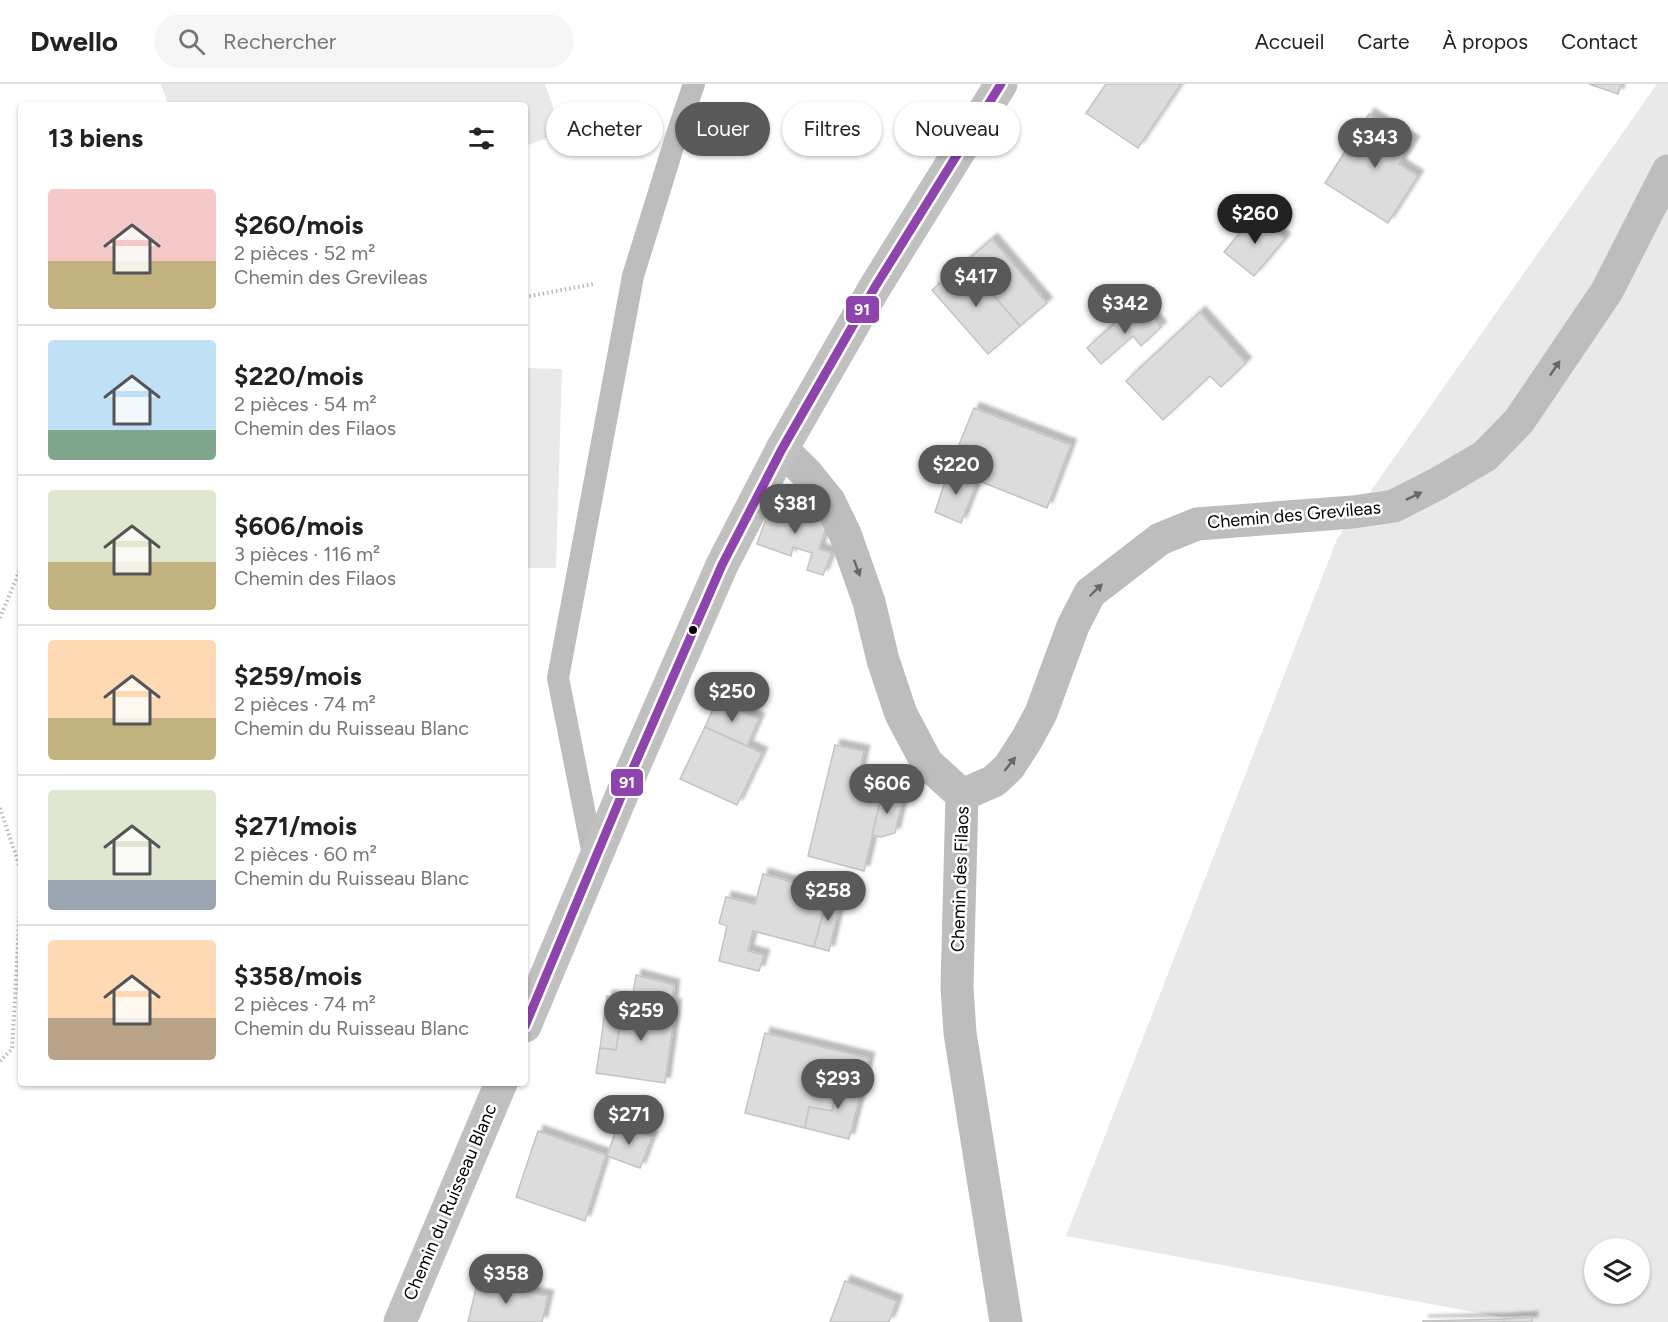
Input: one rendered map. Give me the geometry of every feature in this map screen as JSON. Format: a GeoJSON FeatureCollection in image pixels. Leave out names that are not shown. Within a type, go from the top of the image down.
{"type":"FeatureCollection","features":[{"type":"Feature","properties":{"kind":"street"},"geometry":{"type":"LineString","coordinates":[[528,1019],[631,773],[722,565],[782,449],[875,287],[1001,84]]}},
{"type":"Feature","properties":{"kind":"street","name":"Chemin des Grevileas"},"geometry":{"type":"LineString","coordinates":[[962,795],[994,781],[1009,767],[1027,739],[1041,713],[1073,626],[1090,593],[1160,539],[1197,524],[1353,512],[1394,506],[1485,456],[1519,421],[1607,291],[1668,171]]}},
{"type":"Feature","properties":{"kind":"street","name":"Chemin des Filaos"},"geometry":{"type":"LineString","coordinates":[[782,449],[808,475],[829,501],[845,534],[870,602],[883,660],[902,714],[927,763],[962,795],[957,987],[960,1034],[1006,1322]]}},
{"type":"Feature","properties":{"kind":"street","name":"Chemin du Ruisseau Blanc"},"geometry":{"type":"LineString","coordinates":[[400,1322],[500,1086]]}},
{"type":"Feature","properties":{"kind":"lane"},"geometry":{"type":"LineString","coordinates":[[594,862],[558,678],[615,383],[633,276],[694,84]]}},
{"type":"Feature","properties":{"kind":"path"},"geometry":{"type":"LineString","coordinates":[[528,296],[633,276]]}},
{"type":"Feature","properties":{"kind":"path"},"geometry":{"type":"LineString","coordinates":[[0,618],[18,574]]}},
{"type":"Feature","properties":{"kind":"path"},"geometry":{"type":"LineString","coordinates":[[0,808],[18,863]]}},
{"type":"Feature","properties":{"kind":"path"},"geometry":{"type":"LineString","coordinates":[[0,1061],[12,1049],[18,944]]}},
{"type":"Feature","properties":{"kind":"shaded area"},"geometry":{"type":"Polygon","coordinates":[[[161,84],[545,84],[551,102],[546,102],[546,139],[528,145],[528,102],[167,102],[161,84]]]}},
{"type":"Feature","properties":{"kind":"shaded area"},"geometry":{"type":"Polygon","coordinates":[[[1657,84],[1668,84],[1668,1322],[1528,1322],[1066,1236],[1337,539],[1657,84]]]}},
{"type":"Feature","properties":{"kind":"shaded area"},"geometry":{"type":"Polygon","coordinates":[[[528,368],[562,369],[556,568],[528,568],[528,368]]]}},
{"type":"Feature","properties":{"kind":"building"},"geometry":{"type":"Polygon","coordinates":[[[1106,84],[1181,84],[1138,148],[1086,113],[1106,84]]]}},
{"type":"Feature","properties":{"kind":"building"},"geometry":{"type":"Polygon","coordinates":[[[1589,84],[1621,84],[1618,94],[1589,84]]]}},
{"type":"Feature","properties":{"kind":"building"},"geometry":{"type":"Polygon","coordinates":[[[1369,114],[1414,142],[1399,164],[1418,176],[1388,223],[1325,183],[1369,114]]]}},
{"type":"Feature","properties":{"kind":"building"},"geometry":{"type":"Polygon","coordinates":[[[1256,214],[1285,239],[1254,276],[1224,252],[1256,214]]]}},
{"type":"Feature","properties":{"kind":"building"},"geometry":{"type":"Polygon","coordinates":[[[992,239],[1047,303],[1020,326],[965,262],[992,239]]]}},
{"type":"Feature","properties":{"kind":"building"},"geometry":{"type":"Polygon","coordinates":[[[965,262],[1020,326],[988,354],[932,290],[965,262]]]}},
{"type":"Feature","properties":{"kind":"building"},"geometry":{"type":"Polygon","coordinates":[[[1143,306],[1161,327],[1141,346],[1133,336],[1101,364],[1087,348],[1117,321],[1121,325],[1143,306]]]}},
{"type":"Feature","properties":{"kind":"building"},"geometry":{"type":"Polygon","coordinates":[[[1200,312],[1246,363],[1221,387],[1210,376],[1163,420],[1126,381],[1200,312]]]}},
{"type":"Feature","properties":{"kind":"building"},"geometry":{"type":"Polygon","coordinates":[[[974,408],[1071,445],[1047,508],[949,469],[974,408]]]}},
{"type":"Feature","properties":{"kind":"building"},"geometry":{"type":"Polygon","coordinates":[[[949,469],[978,480],[961,523],[935,512],[949,469]]]}},
{"type":"Feature","properties":{"kind":"building"},"geometry":{"type":"Polygon","coordinates":[[[772,502],[828,523],[819,549],[832,553],[823,575],[807,570],[812,553],[793,547],[791,556],[757,544],[772,502]]]}},
{"type":"Feature","properties":{"kind":"building"},"geometry":{"type":"Polygon","coordinates":[[[717,700],[759,719],[747,746],[705,727],[717,700]]]}},
{"type":"Feature","properties":{"kind":"building"},"geometry":{"type":"Polygon","coordinates":[[[705,727],[762,753],[737,805],[680,779],[705,727]]]}},
{"type":"Feature","properties":{"kind":"building"},"geometry":{"type":"Polygon","coordinates":[[[835,745],[864,751],[858,778],[885,785],[864,871],[808,856],[835,745]]]}},
{"type":"Feature","properties":{"kind":"building"},"geometry":{"type":"Polygon","coordinates":[[[883,790],[892,792],[902,803],[895,833],[881,837],[872,835],[883,790]]]}},
{"type":"Feature","properties":{"kind":"building"},"geometry":{"type":"Polygon","coordinates":[[[763,874],[829,892],[814,947],[753,931],[748,951],[764,955],[759,971],[719,961],[727,926],[719,923],[726,897],[755,904],[763,874]]]}},
{"type":"Feature","properties":{"kind":"building"},"geometry":{"type":"Polygon","coordinates":[[[829,892],[842,895],[829,951],[814,947],[829,892]]]}},
{"type":"Feature","properties":{"kind":"building"},"geometry":{"type":"Polygon","coordinates":[[[636,975],[674,985],[672,1005],[632,999],[636,975]]]}},
{"type":"Feature","properties":{"kind":"building"},"geometry":{"type":"Polygon","coordinates":[[[607,996],[624,998],[616,1050],[600,1048],[607,996]]]}},
{"type":"Feature","properties":{"kind":"building"},"geometry":{"type":"Polygon","coordinates":[[[624,998],[676,1005],[665,1083],[596,1073],[600,1048],[616,1050],[624,998]]]}},
{"type":"Feature","properties":{"kind":"building"},"geometry":{"type":"Polygon","coordinates":[[[765,1033],[869,1058],[864,1081],[840,1076],[832,1111],[809,1107],[805,1128],[745,1113],[765,1033]]]}},
{"type":"Feature","properties":{"kind":"building"},"geometry":{"type":"Polygon","coordinates":[[[840,1076],[864,1081],[849,1139],[805,1128],[809,1107],[832,1111],[840,1076]]]}},
{"type":"Feature","properties":{"kind":"building"},"geometry":{"type":"Polygon","coordinates":[[[618,1124],[652,1137],[640,1168],[607,1156],[618,1124]]]}},
{"type":"Feature","properties":{"kind":"building"},"geometry":{"type":"Polygon","coordinates":[[[538,1131],[606,1155],[585,1221],[516,1197],[538,1131]]]}},
{"type":"Feature","properties":{"kind":"building"},"geometry":{"type":"Polygon","coordinates":[[[478,1280],[548,1296],[542,1322],[468,1322],[478,1280]]]}},
{"type":"Feature","properties":{"kind":"building"},"geometry":{"type":"Polygon","coordinates":[[[845,1281],[897,1301],[889,1322],[830,1322],[845,1281]]]}},
{"type":"Feature","properties":{"kind":"building"},"geometry":{"type":"Polygon","coordinates":[[[1532,1317],[1532,1322],[1504,1322],[1504,1319],[1532,1317]]]}},
{"type":"Feature","properties":{"kind":"building"},"geometry":{"type":"Polygon","coordinates":[[[1504,1319],[1504,1322],[1423,1322],[1423,1321],[1504,1319]]]}},
{"type":"Feature","properties":{"kind":"transit line","name":"91"},"geometry":{"type":"LineString","coordinates":[[528,1019],[631,773],[722,565],[782,449],[875,287],[1001,84]]}}]}
